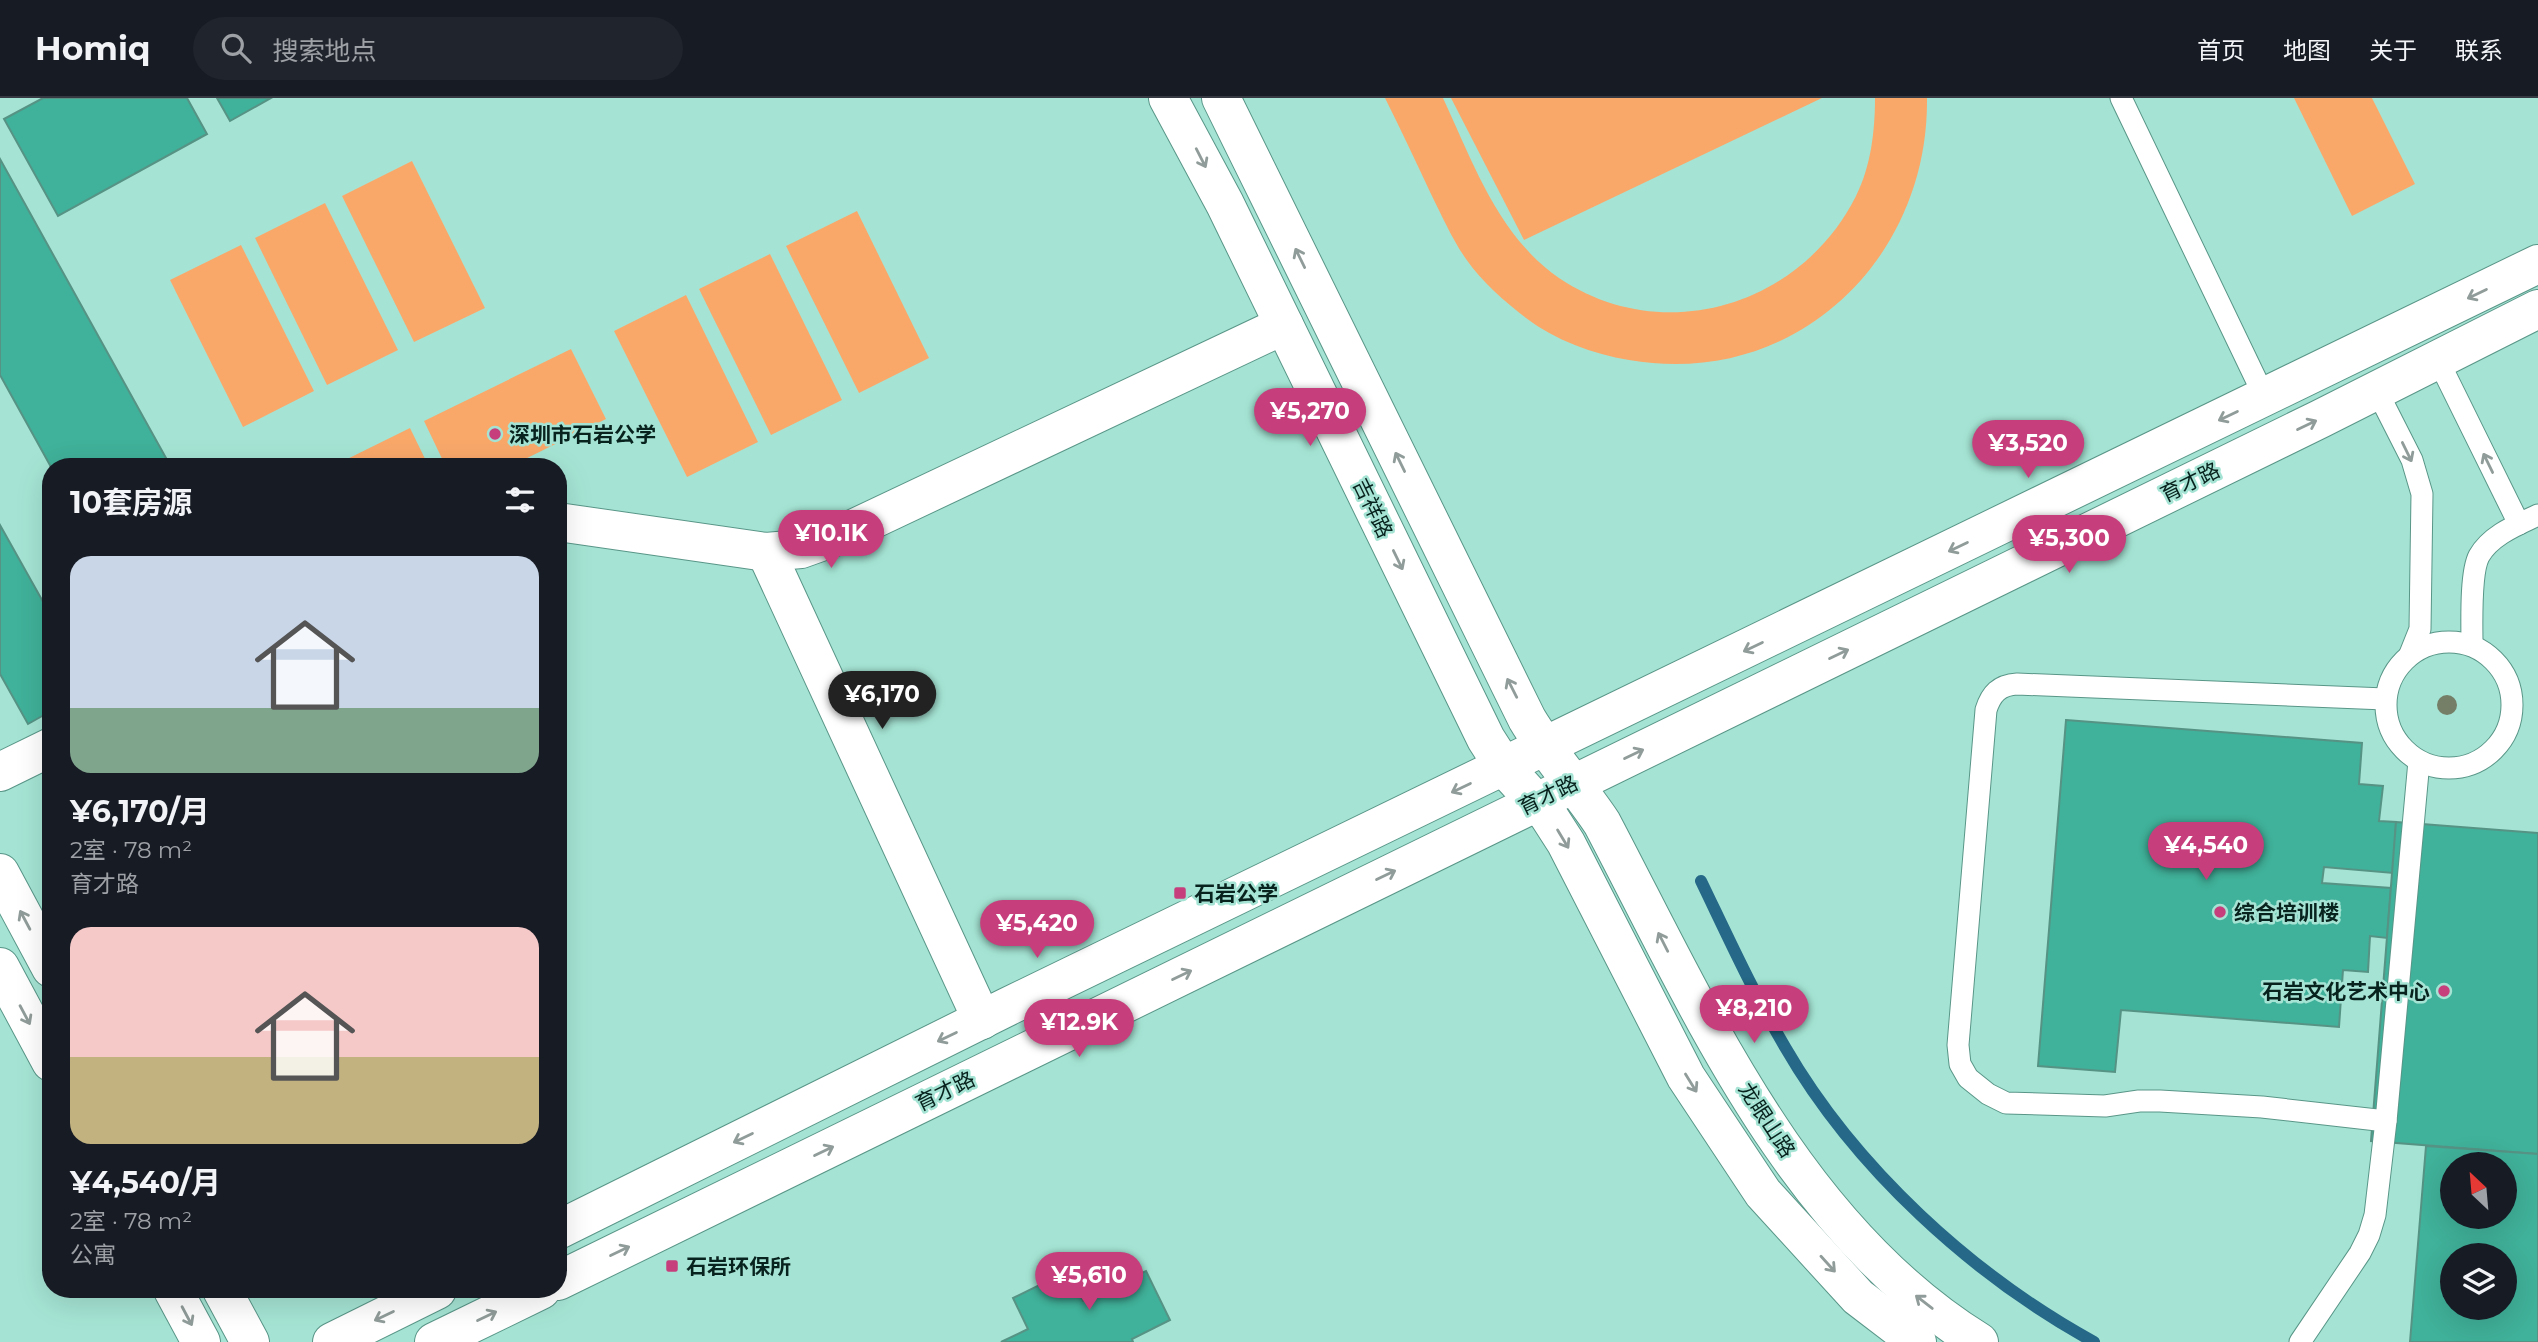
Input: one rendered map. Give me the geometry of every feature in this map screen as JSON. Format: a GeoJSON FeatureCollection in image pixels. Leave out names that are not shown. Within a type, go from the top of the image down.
{"type":"FeatureCollection","features":[{"type":"Feature","properties":{"kind":"street","name":"吉祥路"},"geometry":{"type":"LineString","coordinates":[[1168,98],[1225,204],[1456,681],[1504,768]]}},
{"type":"Feature","properties":{"kind":"street"},"geometry":{"type":"LineString","coordinates":[[1221,98],[1497,660],[1544,748]]}},
{"type":"Feature","properties":{"kind":"street","name":"育才路"},"geometry":{"type":"LineString","coordinates":[[567,1226],[982,1020],[2538,264]]}},
{"type":"Feature","properties":{"kind":"street","name":"育才路"},"geometry":{"type":"LineString","coordinates":[[567,1277],[2377,391],[2538,309]]}},
{"type":"Feature","properties":{"kind":"street"},"geometry":{"type":"LineString","coordinates":[[567,523],[766,552],[801,549],[840,535],[1284,325]]}},
{"type":"Feature","properties":{"kind":"street"},"geometry":{"type":"LineString","coordinates":[[766,552],[982,1020]]}},
{"type":"Feature","properties":{"kind":"street","name":"龙眼山路"},"geometry":{"type":"LineString","coordinates":[[1544,748],[1602,823],[1718,1044],[1781,1145],[1854,1238],[1921,1300],[1979,1342]]}},
{"type":"Feature","properties":{"kind":"street"},"geometry":{"type":"LineString","coordinates":[[0,772],[42,751]]}},
{"type":"Feature","properties":{"kind":"street","name":"龙眼山路"},"geometry":{"type":"LineString","coordinates":[[1504,768],[1548,816],[1572,854],[1686,1077],[1763,1193],[1858,1297],[1917,1342]]}},
{"type":"Feature","properties":{"kind":"street"},"geometry":{"type":"LineString","coordinates":[[0,873],[42,951]]}},
{"type":"Feature","properties":{"kind":"street"},"geometry":{"type":"LineString","coordinates":[[0,967],[42,1045]]}},
{"type":"Feature","properties":{"kind":"street"},"geometry":{"type":"LineString","coordinates":[[177,1298],[201,1342]]}},
{"type":"Feature","properties":{"kind":"street"},"geometry":{"type":"LineString","coordinates":[[226,1298],[250,1342]]}},
{"type":"Feature","properties":{"kind":"street"},"geometry":{"type":"LineString","coordinates":[[332,1342],[421,1298]]}},
{"type":"Feature","properties":{"kind":"street"},"geometry":{"type":"LineString","coordinates":[[434,1342],[525,1298]]}},
{"type":"Feature","properties":{"kind":"lane"},"geometry":{"type":"LineString","coordinates":[[2121,98],[2265,398]]}},
{"type":"Feature","properties":{"kind":"lane"},"geometry":{"type":"LineString","coordinates":[[2438,359],[2528,519],[2503,532],[2479,557],[2474,575],[2472,645]]}},
{"type":"Feature","properties":{"kind":"lane"},"geometry":{"type":"LineString","coordinates":[[2377,391],[2412,460],[2422,494],[2420,629],[2410,654],[2396,669],[2387,689],[2385,710],[2390,731],[2402,749],[2419,761],[2438,768],[2459,768],[2479,761],[2496,748],[2507,731],[2512,711],[2511,691],[2503,671],[2490,655],[2472,645],[2451,641],[2430,644],[2410,654]]}},
{"type":"Feature","properties":{"kind":"lane"},"geometry":{"type":"LineString","coordinates":[[2385,699],[2017,684],[2006,685],[1996,691],[1986,710],[1958,1045],[1960,1064],[1968,1078],[1988,1094],[2006,1103],[2105,1106],[2160,1101],[2262,1107],[2386,1121]]}},
{"type":"Feature","properties":{"kind":"lane"},"geometry":{"type":"LineString","coordinates":[[2300,1342],[2369,1235],[2375,1215],[2419,761]]}},
{"type":"Feature","properties":{"kind":"shaded area"},"geometry":{"type":"Polygon","coordinates":[[[1385,98],[1443,98],[1477,172],[1503,219],[1519,241],[1559,278],[1599,299],[1642,310],[1684,312],[1726,304],[1765,289],[1801,265],[1832,234],[1861,185],[1871,148],[1875,98],[1927,98],[1921,157],[1904,212],[1877,260],[1840,301],[1796,333],[1745,354],[1689,364],[1629,360],[1588,350],[1537,326],[1502,298],[1472,267],[1456,244],[1385,98]]]}},
{"type":"Feature","properties":{"kind":"shaded area"},"geometry":{"type":"Polygon","coordinates":[[[1451,98],[1822,98],[1524,240],[1451,98]]]}},
{"type":"Feature","properties":{"kind":"shaded area"},"geometry":{"type":"Polygon","coordinates":[[[2294,98],[2372,98],[2415,184],[2352,216],[2294,98]]]}},
{"type":"Feature","properties":{"kind":"shaded area"},"geometry":{"type":"Polygon","coordinates":[[[412,161],[485,308],[414,342],[342,196],[412,161]]]}},
{"type":"Feature","properties":{"kind":"shaded area"},"geometry":{"type":"Polygon","coordinates":[[[325,203],[398,350],[327,385],[255,238],[325,203]]]}},
{"type":"Feature","properties":{"kind":"shaded area"},"geometry":{"type":"Polygon","coordinates":[[[857,211],[929,358],[859,393],[786,246],[857,211]]]}},
{"type":"Feature","properties":{"kind":"shaded area"},"geometry":{"type":"Polygon","coordinates":[[[241,245],[314,391],[243,427],[170,280],[241,245]]]}},
{"type":"Feature","properties":{"kind":"shaded area"},"geometry":{"type":"Polygon","coordinates":[[[770,254],[842,400],[771,435],[699,289],[770,254]]]}},
{"type":"Feature","properties":{"kind":"shaded area"},"geometry":{"type":"Polygon","coordinates":[[[686,295],[758,442],[687,477],[614,331],[686,295]]]}},
{"type":"Feature","properties":{"kind":"shaded area"},"geometry":{"type":"Polygon","coordinates":[[[571,349],[606,419],[527,458],[442,458],[424,421],[571,349]]]}},
{"type":"Feature","properties":{"kind":"shaded area"},"geometry":{"type":"Polygon","coordinates":[[[410,428],[425,458],[349,458],[410,428]]]}},
{"type":"Feature","properties":{"kind":"building"},"geometry":{"type":"Polygon","coordinates":[[[43,98],[187,98],[207,134],[58,216],[4,119],[43,98]]]}},
{"type":"Feature","properties":{"kind":"building"},"geometry":{"type":"Polygon","coordinates":[[[217,98],[271,98],[230,121],[217,98]]]}},
{"type":"Feature","properties":{"kind":"building"},"geometry":{"type":"Polygon","coordinates":[[[0,159],[166,458],[46,458],[0,375],[0,159]]]}},
{"type":"Feature","properties":{"kind":"building"},"geometry":{"type":"Polygon","coordinates":[[[0,525],[42,600],[42,716],[28,724],[0,674],[0,525]]]}},
{"type":"Feature","properties":{"kind":"building","name":"综合培训楼"},"geometry":{"type":"Polygon","coordinates":[[[2066,720],[2362,743],[2359,784],[2383,786],[2379,821],[2396,822],[2393,873],[2324,867],[2322,883],[2391,888],[2387,938],[2370,936],[2368,972],[2343,970],[2339,1027],[2121,1010],[2115,1072],[2038,1066],[2066,720]]]}},
{"type":"Feature","properties":{"kind":"building"},"geometry":{"type":"Polygon","coordinates":[[[2396,822],[2538,833],[2538,1154],[2371,1141],[2396,822]]]}},
{"type":"Feature","properties":{"kind":"building"},"geometry":{"type":"Polygon","coordinates":[[[2426,1146],[2510,1152],[2440,1152],[2440,1229],[2517,1229],[2517,1152],[2538,1154],[2538,1342],[2410,1342],[2426,1146]]]}},
{"type":"Feature","properties":{"kind":"building"},"geometry":{"type":"Polygon","coordinates":[[[1068,1271],[1083,1301],[1146,1271],[1170,1320],[1132,1339],[1133,1342],[1001,1342],[1028,1329],[1013,1298],[1068,1271]]]}},
{"type":"Feature","properties":{"kind":"waterway"},"geometry":{"type":"LineString","coordinates":[[1701,881],[1785,1047],[1813,1092],[1846,1135],[1881,1176],[1961,1251],[2004,1285],[2094,1342]]}},
{"type":"Feature","properties":{"kind":"place","name":"深圳市石岩公学"},"geometry":{"type":"Point","coordinates":[495,434]}},
{"type":"Feature","properties":{"kind":"place","name":"石岩公学"},"geometry":{"type":"Point","coordinates":[1180,893]}},
{"type":"Feature","properties":{"kind":"place","name":"综合培训楼"},"geometry":{"type":"Point","coordinates":[2220,912]}},
{"type":"Feature","properties":{"kind":"place","name":"石岩文化艺术中心"},"geometry":{"type":"Point","coordinates":[2444,991]}},
{"type":"Feature","properties":{"kind":"place","name":"石岩环保所"},"geometry":{"type":"Point","coordinates":[672,1266]}}]}
